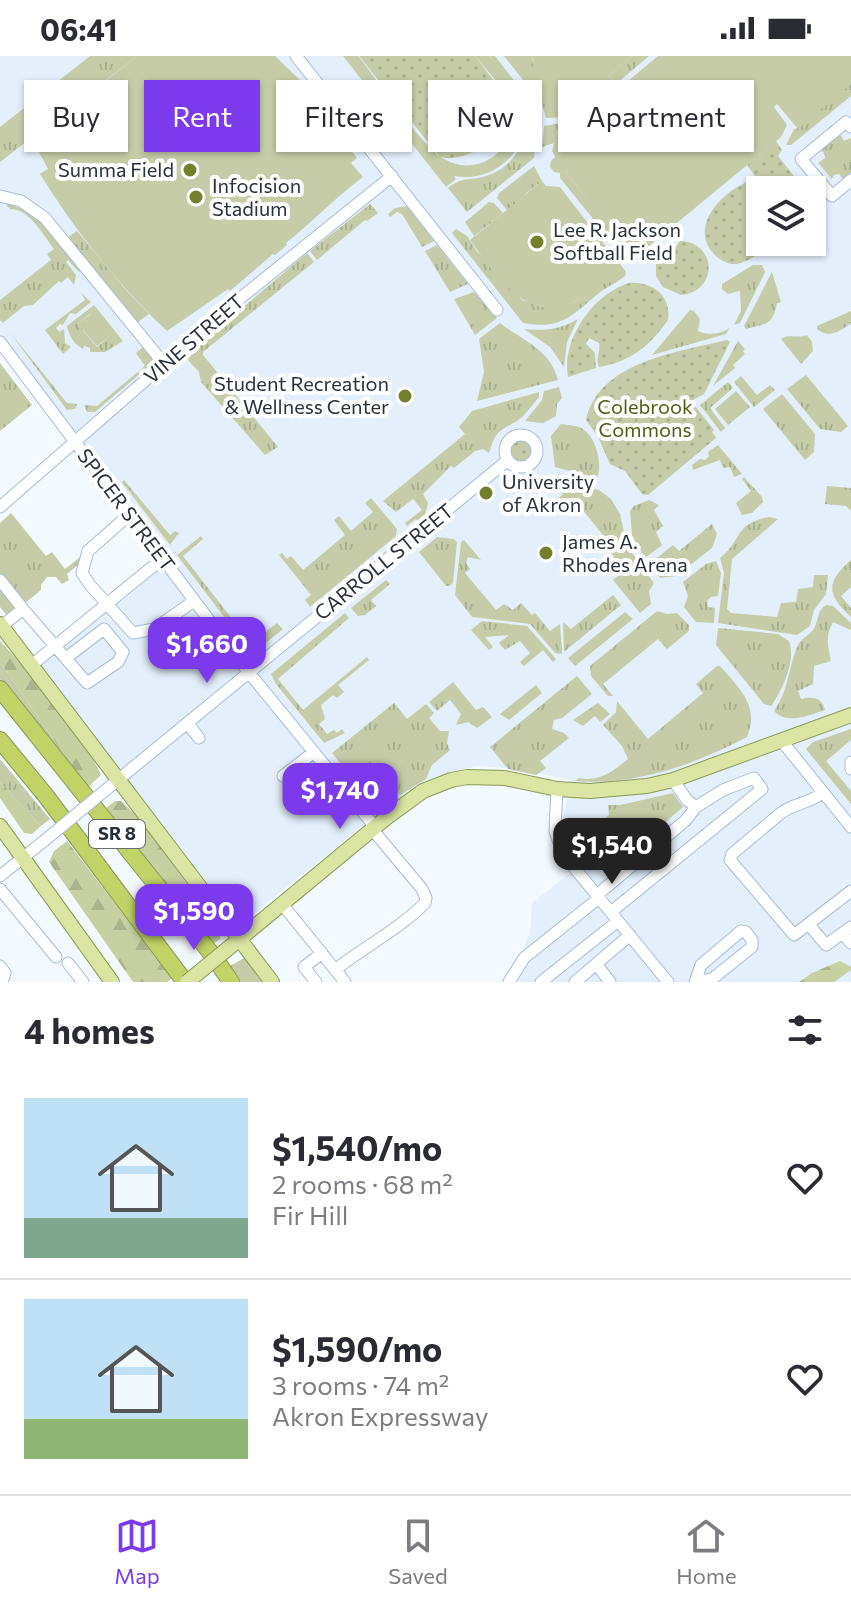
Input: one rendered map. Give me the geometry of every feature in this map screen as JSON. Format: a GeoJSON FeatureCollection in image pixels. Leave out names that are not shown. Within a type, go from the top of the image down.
{"type":"FeatureCollection","features":[{"type":"Feature","properties":{"kind":"highway","name":"SR 8"},"geometry":{"type":"LineString","coordinates":[[0,689],[231,982]]}},
{"type":"Feature","properties":{"kind":"highway","name":"SR 8"},"geometry":{"type":"LineString","coordinates":[[0,740],[186,982]]}},
{"type":"Feature","properties":{"kind":"main road"},"geometry":{"type":"LineString","coordinates":[[1,625],[272,982]]}},
{"type":"Feature","properties":{"kind":"main road"},"geometry":{"type":"LineString","coordinates":[[186,982],[373,828],[423,791],[451,780],[485,776],[557,789],[618,791],[673,780],[851,715]]}},
{"type":"Feature","properties":{"kind":"main road"},"geometry":{"type":"LineString","coordinates":[[0,826],[112,982]]}},
{"type":"Feature","properties":{"kind":"street"},"geometry":{"type":"LineString","coordinates":[[296,56],[497,310]]}},
{"type":"Feature","properties":{"kind":"street"},"geometry":{"type":"LineString","coordinates":[[851,127],[846,122],[801,159],[832,196],[851,180]]}},
{"type":"Feature","properties":{"kind":"street","name":"VINE STREET"},"geometry":{"type":"LineString","coordinates":[[0,507],[233,304],[392,176]]}},
{"type":"Feature","properties":{"kind":"street"},"geometry":{"type":"LineString","coordinates":[[2,191],[45,218],[165,365]]}},
{"type":"Feature","properties":{"kind":"street","name":"SPICER STREET"},"geometry":{"type":"LineString","coordinates":[[0,342],[249,673],[422,889],[425,903],[383,938],[364,947],[335,970]]}},
{"type":"Feature","properties":{"kind":"street","name":"CARROLL STREET"},"geometry":{"type":"LineString","coordinates":[[0,876],[508,460]]}},
{"type":"Feature","properties":{"kind":"street"},"geometry":{"type":"LineString","coordinates":[[129,515],[88,551],[82,573],[133,633],[154,629],[194,601]]}},
{"type":"Feature","properties":{"kind":"street"},"geometry":{"type":"LineString","coordinates":[[33,664],[162,559]]}},
{"type":"Feature","properties":{"kind":"street"},"geometry":{"type":"LineString","coordinates":[[0,580],[56,645],[71,654],[87,683],[118,662],[123,652],[104,629],[71,654]]}},
{"type":"Feature","properties":{"kind":"street"},"geometry":{"type":"LineString","coordinates":[[1,625],[23,609]]}},
{"type":"Feature","properties":{"kind":"street"},"geometry":{"type":"LineString","coordinates":[[188,724],[199,738]]}},
{"type":"Feature","properties":{"kind":"street"},"geometry":{"type":"LineString","coordinates":[[781,740],[851,827]]}},
{"type":"Feature","properties":{"kind":"street"},"geometry":{"type":"LineString","coordinates":[[283,776],[314,752]]}},
{"type":"Feature","properties":{"kind":"street"},"geometry":{"type":"LineString","coordinates":[[851,762],[851,769]]}},
{"type":"Feature","properties":{"kind":"street"},"geometry":{"type":"LineString","coordinates":[[509,982],[522,961],[686,820],[696,807],[723,790],[754,778],[762,787],[626,901],[615,917],[541,982]]}},
{"type":"Feature","properties":{"kind":"street"},"geometry":{"type":"LineString","coordinates":[[673,780],[696,807]]}},
{"type":"Feature","properties":{"kind":"street"},"geometry":{"type":"LineString","coordinates":[[557,789],[555,823],[560,847],[567,860],[668,982]]}},
{"type":"Feature","properties":{"kind":"street"},"geometry":{"type":"LineString","coordinates":[[823,793],[807,804],[788,808],[730,857],[734,866],[792,934],[797,934],[851,891]]}},
{"type":"Feature","properties":{"kind":"street"},"geometry":{"type":"LineString","coordinates":[[611,883],[626,901]]}},
{"type":"Feature","properties":{"kind":"street"},"geometry":{"type":"LineString","coordinates":[[0,889],[56,957]]}},
{"type":"Feature","properties":{"kind":"street"},"geometry":{"type":"LineString","coordinates":[[282,904],[345,982]]}},
{"type":"Feature","properties":{"kind":"street"},"geometry":{"type":"LineString","coordinates":[[809,925],[826,945],[848,935]]}},
{"type":"Feature","properties":{"kind":"street"},"geometry":{"type":"LineString","coordinates":[[741,931],[746,932],[753,942],[750,949],[712,979],[694,982],[701,965],[741,931]]}},
{"type":"Feature","properties":{"kind":"street"},"geometry":{"type":"LineString","coordinates":[[575,982],[630,935]]}},
{"type":"Feature","properties":{"kind":"street"},"geometry":{"type":"LineString","coordinates":[[316,982],[304,967],[322,953]]}},
{"type":"Feature","properties":{"kind":"street"},"geometry":{"type":"LineString","coordinates":[[68,963],[83,982]]}},
{"type":"Feature","properties":{"kind":"street"},"geometry":{"type":"LineString","coordinates":[[597,965],[610,982]]}},
{"type":"Feature","properties":{"kind":"street"},"geometry":{"type":"LineString","coordinates":[[0,966],[5,973],[2,982]]}},
{"type":"Feature","properties":{"kind":"shaded area","name":"University of Akron"},"geometry":{"type":"Polygon","coordinates":[[[0,56],[851,56],[851,982],[500,982],[516,966],[530,932],[532,903],[582,864],[563,818],[571,780],[517,769],[477,766],[437,776],[385,808],[252,915],[233,914],[30,665],[167,553],[0,341],[0,56]]]}},
{"type":"Feature","properties":{"kind":"green space"},"geometry":{"type":"Polygon","coordinates":[[[90,56],[137,56],[106,80],[60,80],[90,56]]]}},
{"type":"Feature","properties":{"kind":"green space","name":"Infocision Stadium"},"geometry":{"type":"Polygon","coordinates":[[[137,56],[275,56],[300,80],[276,80],[276,152],[352,152],[357,158],[351,163],[363,177],[230,291],[228,289],[167,331],[98,257],[40,174],[48,169],[39,152],[128,152],[128,80],[107,80],[137,56]]]}},
{"type":"Feature","properties":{"kind":"green space"},"geometry":{"type":"Polygon","coordinates":[[[343,56],[358,56],[376,80],[362,80],[343,56]]]}},
{"type":"Feature","properties":{"kind":"green space"},"geometry":{"type":"Polygon","coordinates":[[[359,56],[475,56],[493,80],[428,80],[428,142],[412,122],[412,80],[378,80],[359,56]]]}},
{"type":"Feature","properties":{"kind":"green space"},"geometry":{"type":"Polygon","coordinates":[[[475,56],[490,56],[510,80],[495,80],[475,56]]]}},
{"type":"Feature","properties":{"kind":"green space"},"geometry":{"type":"Polygon","coordinates":[[[490,56],[495,56],[514,80],[507,78],[490,56]]]}},
{"type":"Feature","properties":{"kind":"green space"},"geometry":{"type":"Polygon","coordinates":[[[504,56],[531,56],[558,103],[558,117],[546,118],[542,104],[542,80],[523,80],[504,56]]]}},
{"type":"Feature","properties":{"kind":"green space"},"geometry":{"type":"Polygon","coordinates":[[[531,56],[632,56],[609,75],[613,80],[558,80],[557,104],[532,70],[534,60],[531,56]]]}},
{"type":"Feature","properties":{"kind":"green space"},"geometry":{"type":"Polygon","coordinates":[[[632,56],[649,56],[621,80],[613,80],[609,75],[632,56]]]}},
{"type":"Feature","properties":{"kind":"green space"},"geometry":{"type":"Polygon","coordinates":[[[658,56],[851,56],[851,84],[798,129],[777,104],[774,107],[787,125],[781,137],[649,246],[645,246],[645,254],[630,252],[565,171],[554,172],[550,167],[555,157],[552,151],[554,143],[558,140],[558,152],[754,152],[754,80],[629,80],[658,56]]]}},
{"type":"Feature","properties":{"kind":"green space"},"geometry":{"type":"Polygon","coordinates":[[[851,84],[851,96],[791,145],[786,145],[794,129],[851,84]]]}},
{"type":"Feature","properties":{"kind":"green space"},"geometry":{"type":"Polygon","coordinates":[[[24,108],[24,143],[0,162],[0,127],[24,108]]]}},
{"type":"Feature","properties":{"kind":"green space"},"geometry":{"type":"Polygon","coordinates":[[[558,124],[558,139],[542,147],[544,126],[558,124]]]}},
{"type":"Feature","properties":{"kind":"green space"},"geometry":{"type":"Polygon","coordinates":[[[412,127],[428,144],[428,152],[435,152],[457,164],[482,163],[498,152],[514,152],[498,168],[470,177],[454,176],[456,179],[446,187],[412,144],[412,127]]]}},
{"type":"Feature","properties":{"kind":"green space"},"geometry":{"type":"Polygon","coordinates":[[[840,134],[844,141],[851,138],[851,173],[843,179],[839,174],[832,179],[818,163],[825,158],[820,150],[840,134]]]}},
{"type":"Feature","properties":{"kind":"green space"},"geometry":{"type":"Polygon","coordinates":[[[776,141],[782,150],[778,156],[794,176],[755,176],[747,165],[776,141]]]}},
{"type":"Feature","properties":{"kind":"green space"},"geometry":{"type":"Polygon","coordinates":[[[436,152],[474,152],[452,158],[440,157],[436,152]]]}},
{"type":"Feature","properties":{"kind":"green space"},"geometry":{"type":"Polygon","coordinates":[[[517,152],[535,152],[534,158],[467,212],[448,188],[459,181],[498,171],[517,152]]]}},
{"type":"Feature","properties":{"kind":"green space"},"geometry":{"type":"Polygon","coordinates":[[[534,166],[542,181],[525,194],[520,226],[497,198],[499,193],[534,166]]]}},
{"type":"Feature","properties":{"kind":"green space"},"geometry":{"type":"Polygon","coordinates":[[[564,170],[626,246],[630,252],[627,256],[619,251],[560,178],[564,170]]]}},
{"type":"Feature","properties":{"kind":"green space","name":"Lee R. Jackson Softball Field"},"geometry":{"type":"Polygon","coordinates":[[[542,181],[546,186],[560,187],[621,266],[577,300],[559,307],[543,307],[514,293],[470,240],[542,181]]]}},
{"type":"Feature","properties":{"kind":"green space"},"geometry":{"type":"Polygon","coordinates":[[[746,183],[746,256],[754,256],[736,264],[727,263],[715,255],[706,242],[705,230],[714,207],[746,183]]]}},
{"type":"Feature","properties":{"kind":"green space"},"geometry":{"type":"Polygon","coordinates":[[[489,202],[503,213],[474,236],[465,222],[489,202]]]}},
{"type":"Feature","properties":{"kind":"green space"},"geometry":{"type":"Polygon","coordinates":[[[6,204],[18,207],[39,221],[81,271],[68,260],[66,262],[76,275],[74,285],[68,277],[61,283],[59,281],[33,305],[24,306],[3,323],[0,320],[0,300],[51,260],[47,254],[54,249],[30,218],[6,204]]]}},
{"type":"Feature","properties":{"kind":"green space"},"geometry":{"type":"Polygon","coordinates":[[[370,204],[378,213],[317,260],[310,251],[370,204]]]}},
{"type":"Feature","properties":{"kind":"green space"},"geometry":{"type":"Polygon","coordinates":[[[407,206],[434,241],[422,247],[402,214],[397,212],[390,217],[388,214],[395,208],[407,206]]]}},
{"type":"Feature","properties":{"kind":"green space"},"geometry":{"type":"Polygon","coordinates":[[[456,229],[467,236],[522,300],[539,306],[571,303],[579,299],[615,270],[614,256],[626,272],[625,276],[565,319],[547,325],[523,323],[452,233],[456,229]]]}},
{"type":"Feature","properties":{"kind":"green space"},"geometry":{"type":"Polygon","coordinates":[[[77,231],[149,314],[135,324],[67,238],[77,231]]]}},
{"type":"Feature","properties":{"kind":"green space"},"geometry":{"type":"Polygon","coordinates":[[[680,241],[692,243],[701,249],[709,267],[702,285],[693,292],[681,295],[663,287],[656,276],[656,262],[671,254],[680,241]]]}},
{"type":"Feature","properties":{"kind":"green space"},"geometry":{"type":"Polygon","coordinates":[[[437,245],[468,284],[450,292],[425,251],[437,245]]]}},
{"type":"Feature","properties":{"kind":"green space"},"geometry":{"type":"Polygon","coordinates":[[[307,253],[314,262],[203,352],[278,447],[265,455],[201,382],[199,372],[187,359],[196,351],[194,349],[307,253]]]}},
{"type":"Feature","properties":{"kind":"green space"},"geometry":{"type":"Polygon","coordinates":[[[753,265],[762,265],[765,272],[740,323],[734,325],[741,311],[740,291],[728,294],[722,289],[722,284],[753,265]]]}},
{"type":"Feature","properties":{"kind":"green space"},"geometry":{"type":"Polygon","coordinates":[[[772,272],[781,302],[777,303],[771,320],[746,329],[744,326],[772,272]]]}},
{"type":"Feature","properties":{"kind":"green space"},"geometry":{"type":"Polygon","coordinates":[[[629,283],[645,285],[659,292],[667,304],[668,320],[654,338],[638,351],[610,365],[599,367],[599,343],[589,338],[586,344],[595,353],[596,368],[568,377],[570,348],[582,320],[603,297],[629,283]]]}},
{"type":"Feature","properties":{"kind":"green space"},"geometry":{"type":"Polygon","coordinates":[[[474,292],[497,318],[475,335],[454,299],[474,292]]]}},
{"type":"Feature","properties":{"kind":"green space"},"geometry":{"type":"Polygon","coordinates":[[[81,293],[91,302],[76,314],[70,313],[63,325],[56,328],[59,332],[64,329],[65,343],[71,347],[63,354],[45,330],[85,300],[81,293]]]}},
{"type":"Feature","properties":{"kind":"green space"},"geometry":{"type":"Polygon","coordinates":[[[94,305],[123,341],[105,352],[90,352],[90,348],[84,346],[83,349],[75,342],[67,326],[94,305]],[[91,313],[78,324],[97,347],[110,336],[91,313]]]}},
{"type":"Feature","properties":{"kind":"green space","name":"Colebrook Commons"},"geometry":{"type":"Polygon","coordinates":[[[690,310],[700,319],[698,331],[714,334],[730,328],[726,334],[652,355],[690,310]]]}},
{"type":"Feature","properties":{"kind":"green space"},"geometry":{"type":"Polygon","coordinates":[[[851,311],[851,323],[839,331],[830,334],[817,329],[817,326],[851,311]]]}},
{"type":"Feature","properties":{"kind":"green space"},"geometry":{"type":"Polygon","coordinates":[[[92,313],[110,336],[97,346],[78,324],[92,313]]]}},
{"type":"Feature","properties":{"kind":"green space"},"geometry":{"type":"Polygon","coordinates":[[[578,319],[567,342],[564,367],[550,347],[524,329],[551,329],[578,319]]]}},
{"type":"Feature","properties":{"kind":"green space"},"geometry":{"type":"Polygon","coordinates":[[[500,323],[542,353],[558,380],[477,401],[484,372],[479,339],[500,323]]]}},
{"type":"Feature","properties":{"kind":"green space"},"geometry":{"type":"Polygon","coordinates":[[[9,331],[67,403],[77,404],[75,409],[67,410],[9,331]]]}},
{"type":"Feature","properties":{"kind":"green space"},"geometry":{"type":"Polygon","coordinates":[[[807,335],[813,351],[801,364],[781,339],[807,335]]]}},
{"type":"Feature","properties":{"kind":"green space","name":"Colebrook Commons"},"geometry":{"type":"Polygon","coordinates":[[[727,340],[730,342],[704,394],[691,401],[714,430],[712,432],[716,438],[648,495],[642,494],[625,471],[610,464],[586,420],[594,400],[607,384],[643,362],[727,340]]]}},
{"type":"Feature","properties":{"kind":"green space"},"geometry":{"type":"Polygon","coordinates":[[[738,341],[745,354],[733,365],[735,368],[713,386],[738,341]]]}},
{"type":"Feature","properties":{"kind":"green space"},"geometry":{"type":"Polygon","coordinates":[[[143,347],[155,361],[95,412],[87,412],[84,405],[97,406],[145,366],[136,353],[143,347]]]}},
{"type":"Feature","properties":{"kind":"green space"},"geometry":{"type":"Polygon","coordinates":[[[0,363],[32,405],[0,431],[0,363]]]}},
{"type":"Feature","properties":{"kind":"green space"},"geometry":{"type":"Polygon","coordinates":[[[806,375],[848,426],[841,432],[820,429],[787,389],[806,375]]]}},
{"type":"Feature","properties":{"kind":"green space"},"geometry":{"type":"Polygon","coordinates":[[[741,376],[757,395],[770,385],[775,390],[754,407],[734,382],[741,376]]]}},
{"type":"Feature","properties":{"kind":"green space"},"geometry":{"type":"Polygon","coordinates":[[[728,382],[733,388],[710,408],[725,428],[721,432],[700,405],[728,382]]]}},
{"type":"Feature","properties":{"kind":"green space"},"geometry":{"type":"Polygon","coordinates":[[[559,387],[562,398],[557,404],[556,416],[543,423],[525,421],[542,400],[544,391],[559,387]]]}},
{"type":"Feature","properties":{"kind":"green space"},"geometry":{"type":"Polygon","coordinates":[[[736,391],[750,407],[728,425],[715,409],[736,391]]]}},
{"type":"Feature","properties":{"kind":"green space"},"geometry":{"type":"Polygon","coordinates":[[[539,392],[539,397],[523,416],[498,433],[489,453],[483,449],[475,451],[454,468],[451,466],[423,494],[428,503],[425,515],[418,521],[416,519],[407,526],[405,523],[422,510],[413,499],[396,512],[383,501],[465,434],[459,427],[472,411],[539,392]]]}},
{"type":"Feature","properties":{"kind":"green space"},"geometry":{"type":"Polygon","coordinates":[[[782,394],[815,434],[814,452],[805,460],[763,409],[782,394]]]}},
{"type":"Feature","properties":{"kind":"green space"},"geometry":{"type":"Polygon","coordinates":[[[561,424],[579,427],[591,437],[599,458],[597,478],[555,467],[551,436],[561,424]]]}},
{"type":"Feature","properties":{"kind":"green space"},"geometry":{"type":"Polygon","coordinates":[[[518,441],[526,441],[533,452],[526,463],[518,463],[511,456],[511,448],[518,441]]]}},
{"type":"Feature","properties":{"kind":"green space"},"geometry":{"type":"Polygon","coordinates":[[[718,445],[742,474],[734,477],[730,467],[723,468],[720,460],[693,470],[692,465],[700,459],[705,460],[708,452],[718,445]]]}},
{"type":"Feature","properties":{"kind":"green space"},"geometry":{"type":"Polygon","coordinates":[[[744,477],[763,502],[752,513],[742,515],[736,503],[751,491],[742,479],[744,477]]]}},
{"type":"Feature","properties":{"kind":"green space"},"geometry":{"type":"Polygon","coordinates":[[[124,480],[170,535],[175,531],[179,533],[170,545],[122,482],[124,480]]]}},
{"type":"Feature","properties":{"kind":"green space"},"geometry":{"type":"Polygon","coordinates":[[[556,481],[599,490],[611,499],[620,514],[627,546],[654,583],[649,591],[651,604],[640,613],[613,580],[624,570],[599,538],[603,535],[577,503],[573,507],[565,498],[561,501],[559,498],[563,494],[556,481]]]}},
{"type":"Feature","properties":{"kind":"green space"},"geometry":{"type":"Polygon","coordinates":[[[827,486],[851,488],[851,511],[846,506],[825,504],[827,486]]]}},
{"type":"Feature","properties":{"kind":"green space"},"geometry":{"type":"Polygon","coordinates":[[[371,498],[397,529],[396,536],[310,607],[305,600],[311,595],[279,555],[282,553],[287,559],[291,556],[303,570],[345,535],[334,520],[339,516],[351,531],[373,512],[365,503],[371,498]]]}},
{"type":"Feature","properties":{"kind":"green space"},"geometry":{"type":"Polygon","coordinates":[[[649,500],[659,505],[654,510],[663,526],[656,532],[662,545],[645,558],[632,535],[630,511],[649,500]]]}},
{"type":"Feature","properties":{"kind":"green space"},"geometry":{"type":"Polygon","coordinates":[[[11,513],[46,556],[52,552],[65,569],[85,553],[86,558],[67,574],[69,580],[62,584],[56,577],[47,577],[41,590],[8,617],[0,607],[0,523],[11,513]]]}},
{"type":"Feature","properties":{"kind":"green space"},"geometry":{"type":"Polygon","coordinates":[[[769,517],[778,519],[732,559],[727,609],[731,613],[777,617],[781,603],[796,602],[798,589],[813,587],[814,575],[828,575],[826,594],[814,610],[810,626],[797,635],[718,623],[724,573],[720,558],[744,528],[769,517]]]}},
{"type":"Feature","properties":{"kind":"green space"},"geometry":{"type":"Polygon","coordinates":[[[712,524],[717,534],[712,548],[676,576],[660,578],[653,567],[657,558],[673,545],[679,551],[712,524]]]}},
{"type":"Feature","properties":{"kind":"green space"},"geometry":{"type":"Polygon","coordinates":[[[201,536],[203,539],[183,556],[251,643],[277,623],[283,629],[256,651],[250,651],[177,555],[201,536]]]}},
{"type":"Feature","properties":{"kind":"green space"},"geometry":{"type":"Polygon","coordinates":[[[437,537],[457,542],[453,583],[449,586],[419,552],[437,537]]]}},
{"type":"Feature","properties":{"kind":"green space"},"geometry":{"type":"Polygon","coordinates":[[[464,540],[481,560],[468,557],[466,563],[470,569],[465,573],[496,610],[504,604],[513,610],[521,603],[532,615],[535,613],[550,631],[560,624],[562,654],[555,653],[530,624],[472,617],[455,595],[461,542],[464,540]]]}},
{"type":"Feature","properties":{"kind":"green space"},"geometry":{"type":"Polygon","coordinates":[[[851,560],[851,587],[841,596],[851,608],[851,617],[833,595],[832,588],[837,575],[851,560]]]}},
{"type":"Feature","properties":{"kind":"green space"},"geometry":{"type":"Polygon","coordinates":[[[716,561],[721,573],[718,596],[707,601],[708,607],[715,608],[714,623],[696,622],[684,607],[688,596],[683,582],[706,564],[716,561]]]}},
{"type":"Feature","properties":{"kind":"green space"},"geometry":{"type":"Polygon","coordinates":[[[386,580],[390,584],[371,600],[376,606],[365,615],[358,616],[351,608],[386,580]]]}},
{"type":"Feature","properties":{"kind":"green space"},"geometry":{"type":"Polygon","coordinates":[[[613,595],[621,605],[564,652],[563,622],[571,629],[613,595]]]}},
{"type":"Feature","properties":{"kind":"green space"},"geometry":{"type":"Polygon","coordinates":[[[826,605],[833,606],[851,623],[851,630],[833,622],[828,636],[831,661],[814,666],[813,684],[798,691],[801,699],[819,700],[825,710],[798,718],[785,718],[774,711],[783,695],[800,642],[813,630],[826,605]]]}},
{"type":"Feature","properties":{"kind":"green space"},"geometry":{"type":"Polygon","coordinates":[[[657,611],[677,613],[689,625],[689,631],[667,649],[658,639],[603,684],[613,696],[608,696],[591,676],[590,666],[657,611]]]}},
{"type":"Feature","properties":{"kind":"green space"},"geometry":{"type":"Polygon","coordinates":[[[625,612],[633,619],[575,666],[568,658],[625,612]]]}},
{"type":"Feature","properties":{"kind":"green space"},"geometry":{"type":"Polygon","coordinates":[[[345,613],[349,618],[278,679],[303,710],[367,657],[369,660],[338,685],[344,692],[337,698],[333,695],[321,705],[325,719],[319,724],[327,734],[342,729],[345,733],[324,743],[271,674],[345,613]]]}},
{"type":"Feature","properties":{"kind":"green space"},"geometry":{"type":"Polygon","coordinates":[[[482,621],[527,626],[556,659],[553,662],[543,650],[524,666],[520,662],[530,653],[520,641],[505,650],[499,643],[509,635],[485,637],[493,647],[489,650],[471,630],[482,621]]]}},
{"type":"Feature","properties":{"kind":"green space"},"geometry":{"type":"Polygon","coordinates":[[[718,628],[778,634],[789,641],[791,657],[787,675],[771,706],[764,704],[716,645],[718,628]]]}},
{"type":"Feature","properties":{"kind":"green space"},"geometry":{"type":"Polygon","coordinates":[[[0,641],[56,704],[92,757],[101,775],[87,788],[0,662],[0,641]]]}},
{"type":"Feature","properties":{"kind":"green space"},"geometry":{"type":"Polygon","coordinates":[[[0,662],[87,788],[0,679],[0,662]]]}},
{"type":"Feature","properties":{"kind":"green space"},"geometry":{"type":"Polygon","coordinates":[[[717,666],[746,698],[751,716],[747,737],[685,765],[642,777],[575,781],[605,775],[628,759],[622,746],[603,725],[616,712],[617,701],[648,739],[703,693],[696,684],[717,666]]]}},
{"type":"Feature","properties":{"kind":"green space"},"geometry":{"type":"Polygon","coordinates":[[[577,676],[592,694],[562,718],[554,720],[552,729],[569,738],[540,761],[546,768],[536,775],[508,769],[490,747],[577,676]]]}},
{"type":"Feature","properties":{"kind":"green space"},"geometry":{"type":"Polygon","coordinates":[[[453,682],[476,710],[483,707],[492,717],[477,728],[468,722],[456,725],[461,714],[450,700],[437,711],[429,702],[453,682]]]}},
{"type":"Feature","properties":{"kind":"green space"},"geometry":{"type":"Polygon","coordinates":[[[536,685],[542,693],[509,720],[500,714],[536,685]]]}},
{"type":"Feature","properties":{"kind":"green space"},"geometry":{"type":"Polygon","coordinates":[[[394,703],[407,719],[426,704],[434,713],[429,718],[440,731],[449,731],[447,743],[450,750],[432,765],[426,779],[400,795],[382,780],[370,783],[362,790],[332,753],[394,703]]]}},
{"type":"Feature","properties":{"kind":"green space"},"geometry":{"type":"Polygon","coordinates":[[[598,703],[610,714],[600,722],[595,716],[583,726],[573,720],[598,703]]]}},
{"type":"Feature","properties":{"kind":"green space"},"geometry":{"type":"Polygon","coordinates":[[[851,729],[851,740],[826,761],[851,791],[851,804],[806,749],[813,742],[851,729]]]}},
{"type":"Feature","properties":{"kind":"green space"},"geometry":{"type":"Polygon","coordinates":[[[0,759],[50,819],[41,826],[0,782],[0,759]]]}},
{"type":"Feature","properties":{"kind":"green space"},"geometry":{"type":"Polygon","coordinates":[[[0,782],[41,826],[32,834],[24,833],[0,798],[0,782]]]}},
{"type":"Feature","properties":{"kind":"green space"},"geometry":{"type":"Polygon","coordinates":[[[673,793],[683,807],[612,869],[608,864],[603,869],[605,848],[590,830],[609,815],[608,805],[673,793]]]}},
{"type":"Feature","properties":{"kind":"green space"},"geometry":{"type":"Polygon","coordinates":[[[115,801],[121,801],[138,817],[221,930],[220,939],[209,947],[105,809],[115,801]]]}},
{"type":"Feature","properties":{"kind":"green space"},"geometry":{"type":"Polygon","coordinates":[[[67,841],[172,978],[167,982],[133,982],[49,862],[54,851],[67,841]]]}},
{"type":"Feature","properties":{"kind":"green space"},"geometry":{"type":"Polygon","coordinates":[[[244,958],[268,982],[235,982],[225,969],[244,958]]]}},
{"type":"Feature","properties":{"kind":"green space"},"geometry":{"type":"Polygon","coordinates":[[[840,961],[851,970],[834,982],[799,982],[812,973],[840,961]]]}},
{"type":"Feature","properties":{"kind":"place","name":"Summa Field"},"geometry":{"type":"Point","coordinates":[190,170]}},
{"type":"Feature","properties":{"kind":"place","name":"Infocision Stadium"},"geometry":{"type":"Point","coordinates":[196,197]}},
{"type":"Feature","properties":{"kind":"place","name":"Lee R. Jackson Softball Field"},"geometry":{"type":"Point","coordinates":[537,242]}},
{"type":"Feature","properties":{"kind":"place","name":"Student Recreation & Wellness Center"},"geometry":{"type":"Point","coordinates":[405,396]}},
{"type":"Feature","properties":{"kind":"place","name":"University of Akron"},"geometry":{"type":"Point","coordinates":[486,493]}},
{"type":"Feature","properties":{"kind":"place","name":"James A. Rhodes Arena"},"geometry":{"type":"Point","coordinates":[546,553]}}]}
